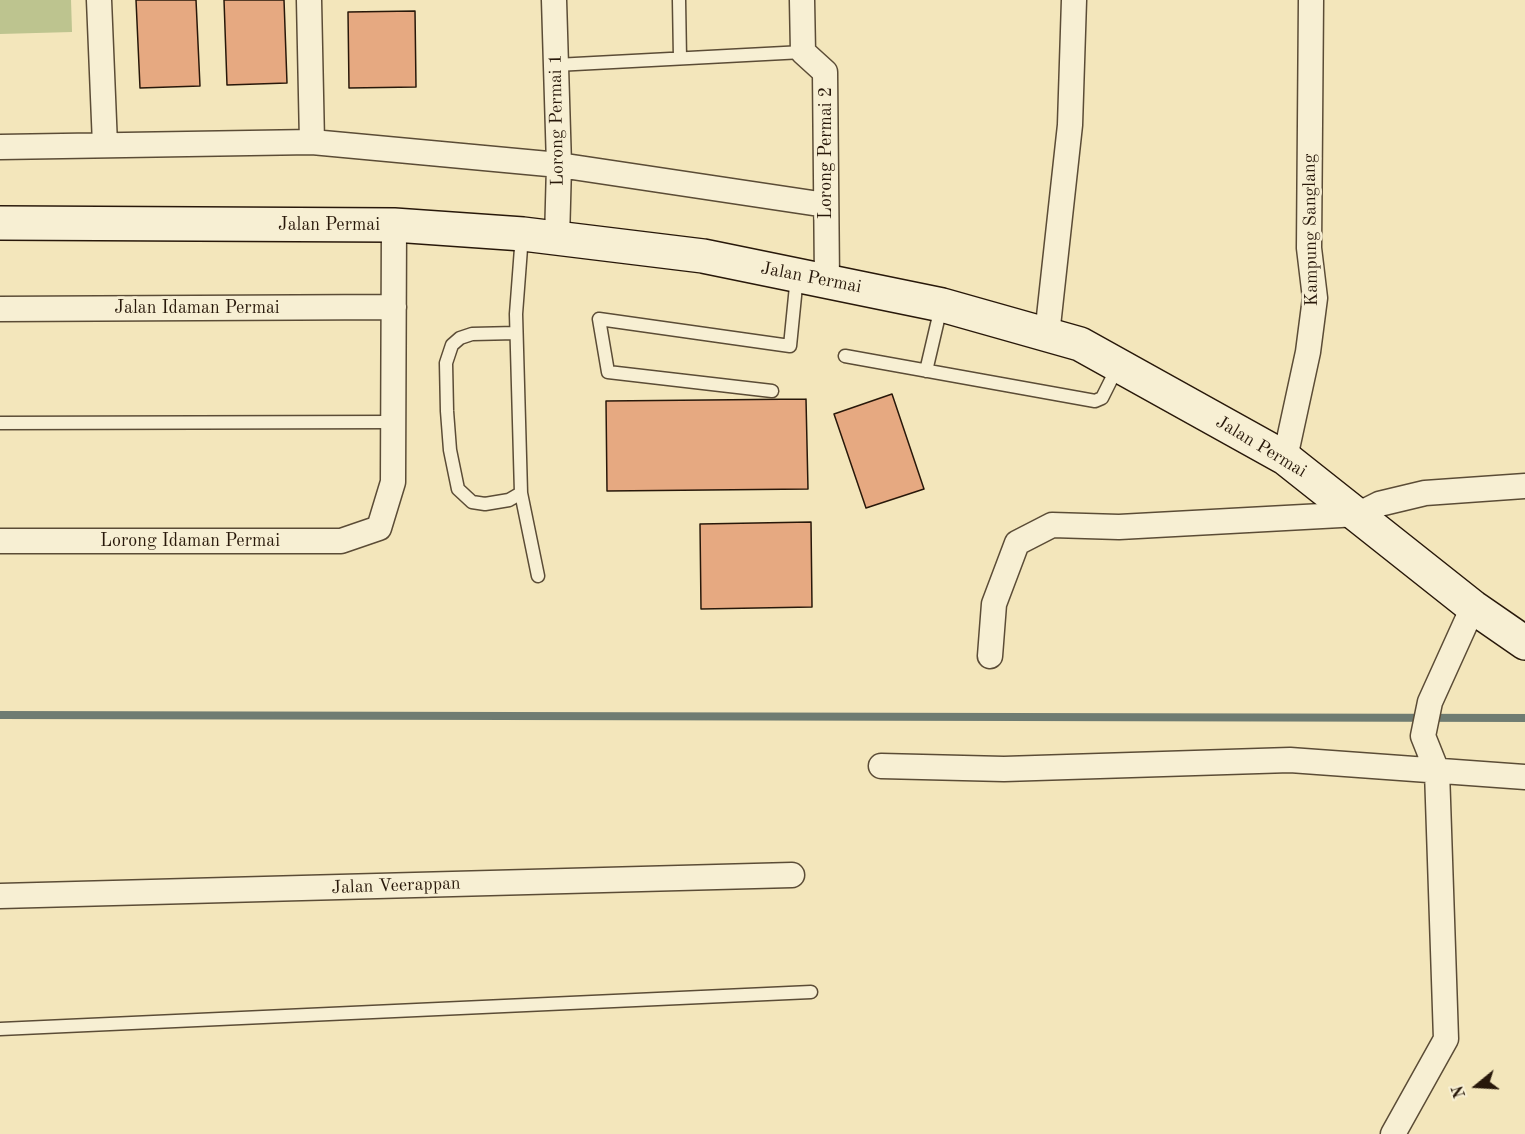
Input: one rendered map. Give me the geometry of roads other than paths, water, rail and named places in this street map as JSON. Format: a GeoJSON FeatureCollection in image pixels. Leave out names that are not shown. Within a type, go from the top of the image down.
{"type":"FeatureCollection","features":[{"type":"Feature","properties":{"kind":"street"},"geometry":{"type":"LineString","coordinates":[[99,0],[105,145]]}},
{"type":"Feature","properties":{"kind":"street"},"geometry":{"type":"LineString","coordinates":[[309,0],[312,142]]}},
{"type":"Feature","properties":{"kind":"street","name":"Lorong Permai 1"},"geometry":{"type":"LineString","coordinates":[[554,0],[559,165],[557,240]]}},
{"type":"Feature","properties":{"kind":"street"},"geometry":{"type":"LineString","coordinates":[[802,0],[803,52]]}},
{"type":"Feature","properties":{"kind":"street"},"geometry":{"type":"LineString","coordinates":[[1047,335],[1070,125],[1074,0]]}},
{"type":"Feature","properties":{"kind":"street","name":"Kampung Sanglang"},"geometry":{"type":"LineString","coordinates":[[1285,458],[1308,352],[1315,298],[1309,248],[1311,0]]}},
{"type":"Feature","properties":{"kind":"street","name":"Lorong Permai 2"},"geometry":{"type":"LineString","coordinates":[[803,52],[825,72],[826,205],[812,278]]}},
{"type":"Feature","properties":{"kind":"street"},"geometry":{"type":"LineString","coordinates":[[0,147],[312,142],[559,165],[826,205]]}},
{"type":"Feature","properties":{"kind":"street","name":"Jalan Permai"},"geometry":{"type":"LineString","coordinates":[[0,223],[394,225],[523,234],[557,240],[703,256],[942,305],[1080,344],[1285,458],[1473,606],[1525,643]]}},
{"type":"Feature","properties":{"kind":"street"},"geometry":{"type":"LineString","coordinates":[[394,225],[394,422]]}},
{"type":"Feature","properties":{"kind":"street","name":"Jalan Idaman Permai"},"geometry":{"type":"LineString","coordinates":[[0,309],[394,307]]}},
{"type":"Feature","properties":{"kind":"street","name":"Lorong Idaman Permai"},"geometry":{"type":"LineString","coordinates":[[0,541],[340,541],[379,528],[393,482],[394,422]]}},
{"type":"Feature","properties":{"kind":"street"},"geometry":{"type":"LineString","coordinates":[[990,656],[994,604],[1017,543],[1052,525],[1119,527],[1359,514],[1379,504],[1425,493],[1525,486]]}},
{"type":"Feature","properties":{"kind":"street"},"geometry":{"type":"LineString","coordinates":[[1394,1134],[1446,1039],[1437,771],[1423,736],[1430,702],[1473,606]]}},
{"type":"Feature","properties":{"kind":"street"},"geometry":{"type":"LineString","coordinates":[[882,766],[1004,769],[1290,760],[1525,777]]}},
{"type":"Feature","properties":{"kind":"street","name":"Jalan Veerappan"},"geometry":{"type":"LineString","coordinates":[[0,896],[792,875]]}},
{"type":"Feature","properties":{"kind":"lane"},"geometry":{"type":"LineString","coordinates":[[679,0],[680,58]]}},
{"type":"Feature","properties":{"kind":"lane"},"geometry":{"type":"LineString","coordinates":[[556,65],[803,52]]}},
{"type":"Feature","properties":{"kind":"lane"},"geometry":{"type":"LineString","coordinates":[[523,234],[516,333],[521,493],[538,576]]}},
{"type":"Feature","properties":{"kind":"lane"},"geometry":{"type":"LineString","coordinates":[[771,391],[608,372],[599,319],[790,346],[812,278]]}},
{"type":"Feature","properties":{"kind":"lane"},"geometry":{"type":"LineString","coordinates":[[926,371],[942,305]]}},
{"type":"Feature","properties":{"kind":"lane"},"geometry":{"type":"LineString","coordinates":[[516,333],[472,334],[460,338],[452,345],[446,363],[447,411],[450,450],[458,489],[471,502],[484,504],[509,500],[521,493]]}},
{"type":"Feature","properties":{"kind":"lane"},"geometry":{"type":"LineString","coordinates":[[845,356],[1095,400],[1102,398],[1118,365]]}},
{"type":"Feature","properties":{"kind":"lane"},"geometry":{"type":"LineString","coordinates":[[0,423],[394,422]]}},
{"type":"Feature","properties":{"kind":"lane"},"geometry":{"type":"LineString","coordinates":[[0,1029],[811,992]]}},
{"type":"Feature","properties":{"kind":"waterway"},"geometry":{"type":"LineString","coordinates":[[0,715],[1525,718]]}}]}
